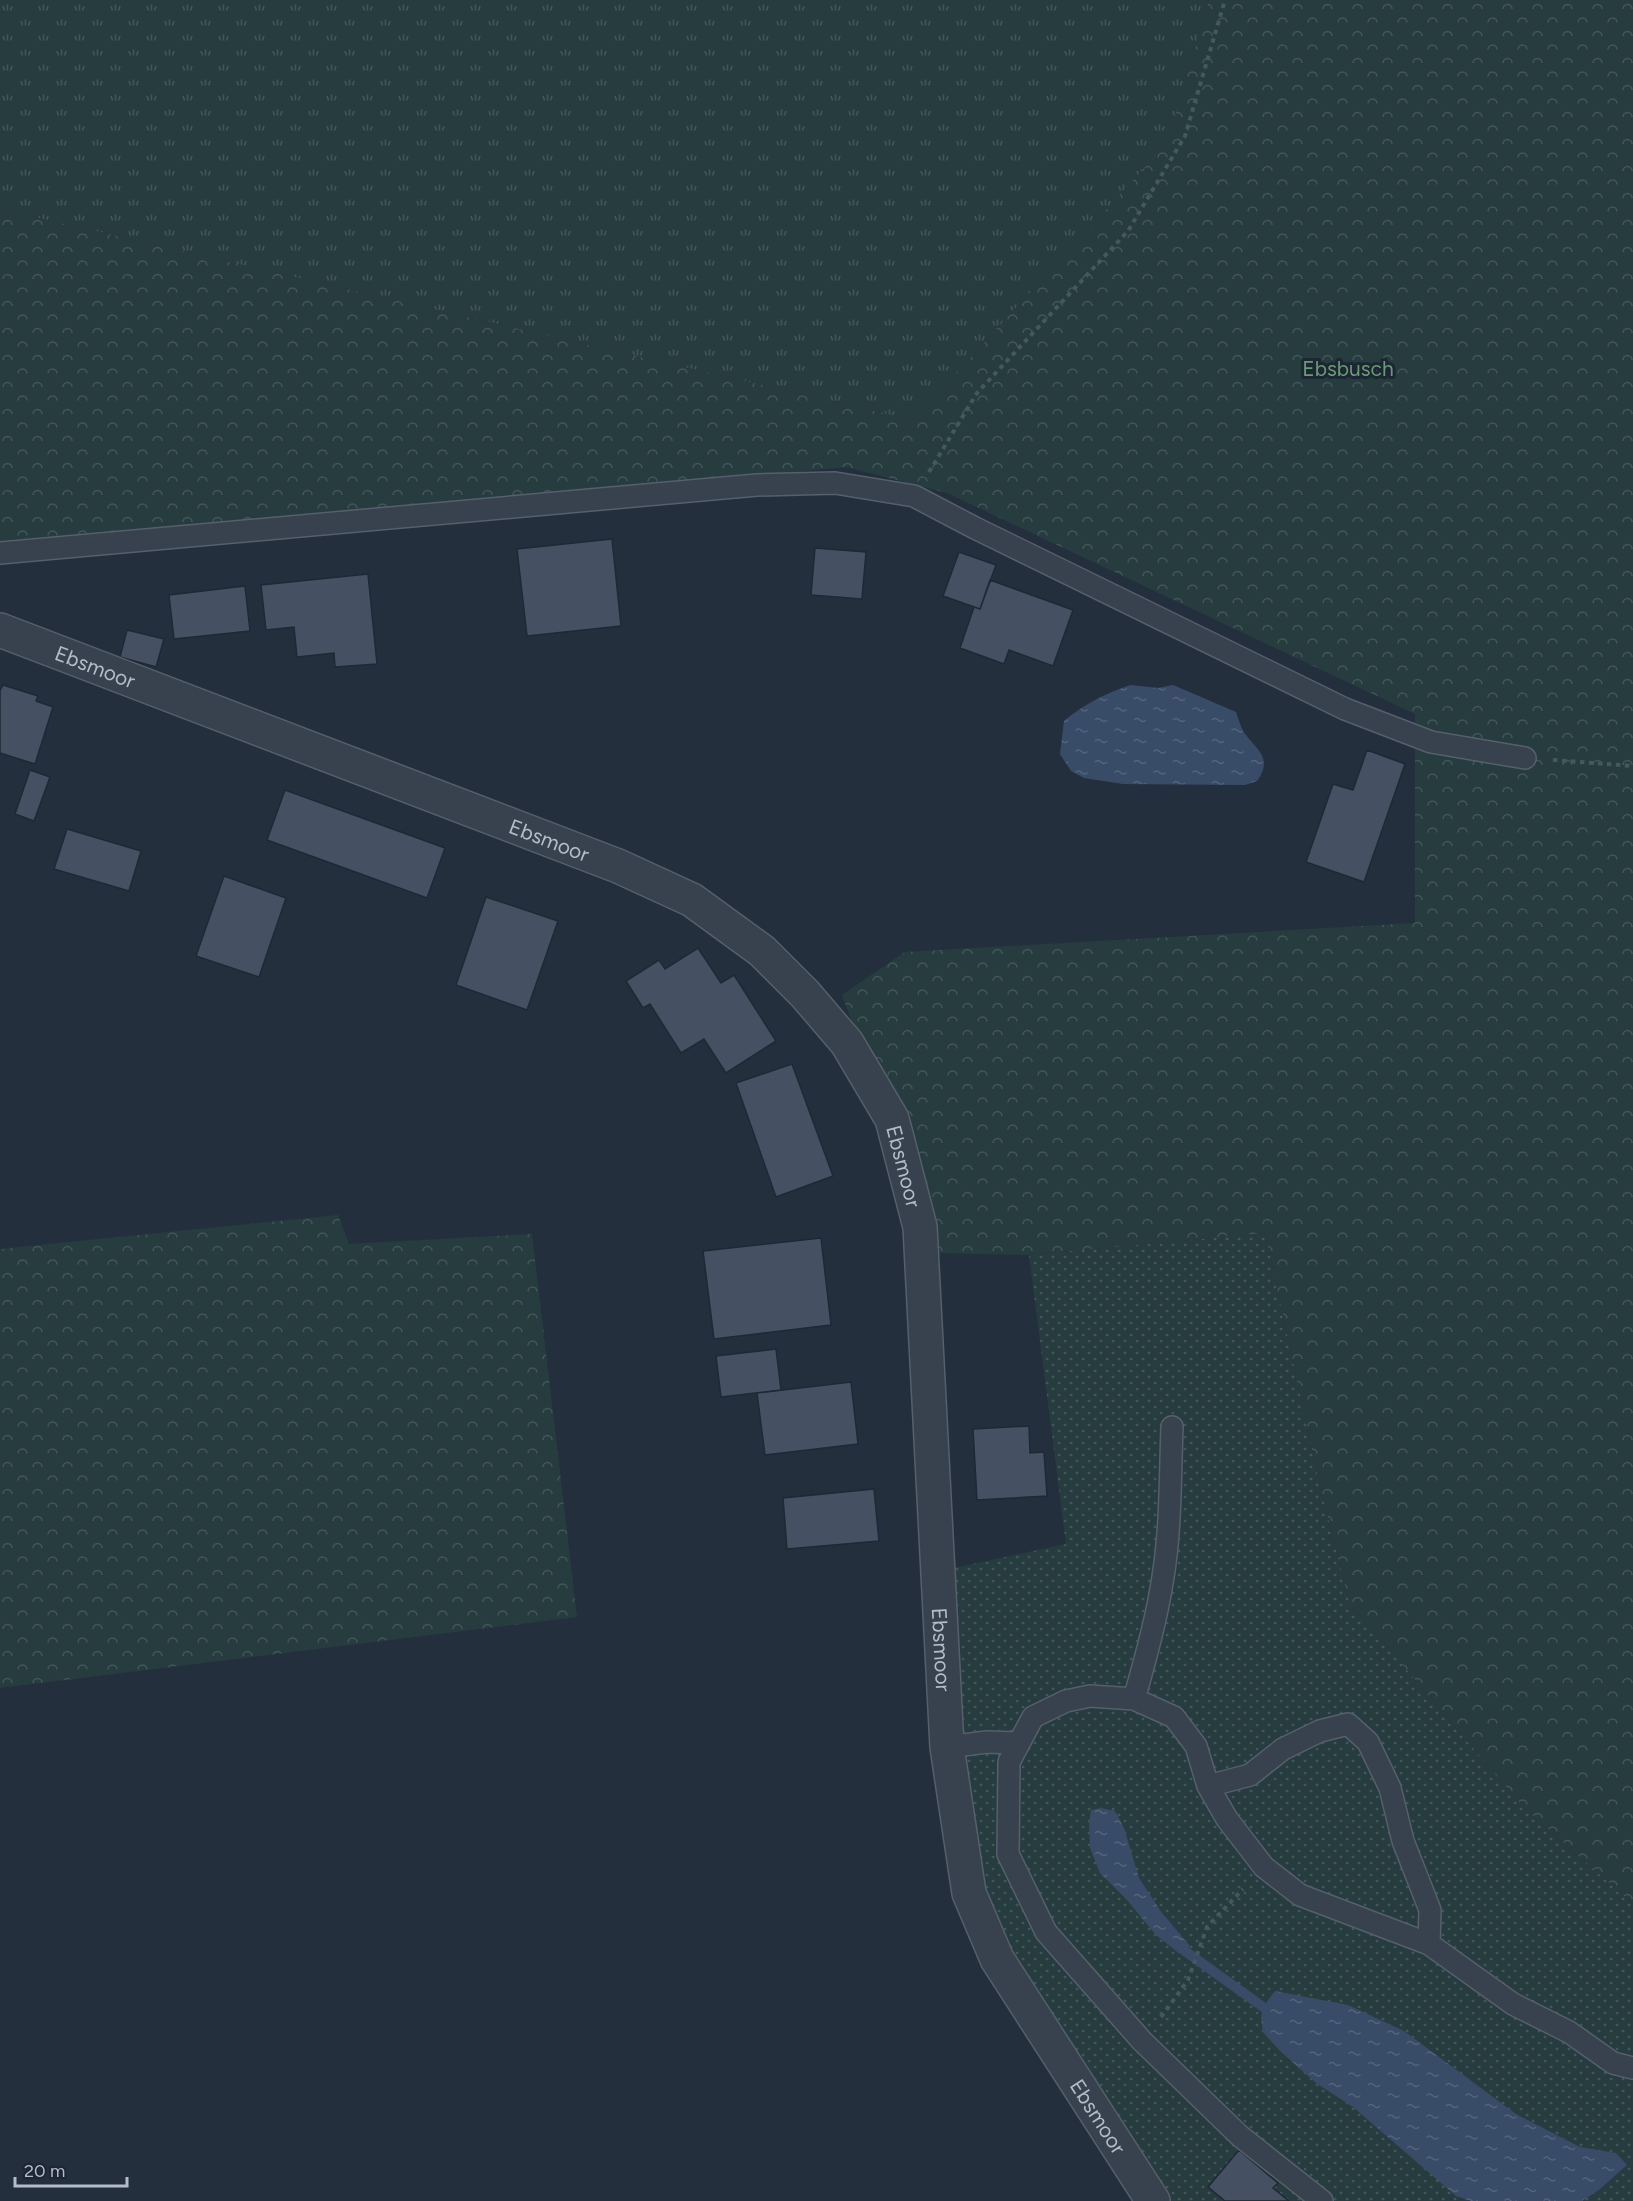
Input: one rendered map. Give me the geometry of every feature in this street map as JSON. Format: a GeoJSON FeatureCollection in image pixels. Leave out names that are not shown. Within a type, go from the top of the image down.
{"type":"FeatureCollection","features":[{"type":"Feature","properties":{"kind":"street","name":"Ebsmoor"},"geometry":{"type":"LineString","coordinates":[[0,630],[618,866],[693,900],[762,951],[805,994],[847,1042],[892,1119],[920,1227],[931,1403],[947,1747],[969,1893],[997,1959],[1149,2199]]}},
{"type":"Feature","properties":{"kind":"lane"},"geometry":{"type":"LineString","coordinates":[[0,553],[758,485],[835,483],[914,496],[1345,709],[1431,742],[1525,758]]}},
{"type":"Feature","properties":{"kind":"lane"},"geometry":{"type":"LineString","coordinates":[[1134,1699],[1150,1640],[1162,1582],[1168,1517],[1172,1427]]}},
{"type":"Feature","properties":{"kind":"lane"},"geometry":{"type":"LineString","coordinates":[[1322,2201],[1240,2136],[1142,2041],[1047,1932],[1008,1854],[1010,1762],[1033,1717],[1066,1701],[1090,1696],[1134,1699],[1174,1717],[1196,1746],[1208,1786],[1227,1820],[1264,1867],[1300,1895],[1429,1944],[1513,2004],[1569,2032],[1613,2062],[1633,2068]]}},
{"type":"Feature","properties":{"kind":"lane"},"geometry":{"type":"LineString","coordinates":[[1208,1786],[1250,1775],[1283,1749],[1320,1731],[1348,1724],[1368,1742],[1390,1788],[1403,1841],[1430,1910],[1429,1944]]}},
{"type":"Feature","properties":{"kind":"lane"},"geometry":{"type":"LineString","coordinates":[[947,1747],[987,1742],[1019,1743]]}},
{"type":"Feature","properties":{"kind":"path"},"geometry":{"type":"LineString","coordinates":[[914,496],[977,393],[1128,231],[1185,136],[1225,0]]}},
{"type":"Feature","properties":{"kind":"path"},"geometry":{"type":"LineString","coordinates":[[1525,758],[1633,766]]}},
{"type":"Feature","properties":{"kind":"path"},"geometry":{"type":"LineString","coordinates":[[1142,2041],[1188,1980],[1207,1927],[1264,1867]]}},
{"type":"Feature","properties":{"kind":"green space"},"geometry":{"type":"Polygon","coordinates":[[[0,0],[1209,0],[1169,142],[913,420],[0,209],[0,0]]]}},
{"type":"Feature","properties":{"kind":"green space","name":"Ebsbusch"},"geometry":{"type":"Polygon","coordinates":[[[1209,0],[1633,0],[1633,1904],[1523,1807],[1349,1602],[1318,1478],[1265,1233],[1029,1255],[938,1253],[842,995],[905,952],[1415,923],[1415,714],[947,493],[846,467],[0,547],[0,209],[913,420],[1168,142],[1209,0]]]}},
{"type":"Feature","properties":{"kind":"green space"},"geometry":{"type":"Polygon","coordinates":[[[338,1215],[349,1244],[532,1234],[577,1617],[0,1688],[0,1249],[338,1215]]]}},
{"type":"Feature","properties":{"kind":"green space"},"geometry":{"type":"Polygon","coordinates":[[[1265,1233],[1318,1478],[1349,1602],[1523,1807],[1633,1904],[1633,2201],[1167,2201],[963,1895],[949,1569],[1066,1544],[1029,1255],[1265,1233]]]}},
{"type":"Feature","properties":{"kind":"water"},"geometry":{"type":"Polygon","coordinates":[[[1130,685],[1158,688],[1173,685],[1236,712],[1243,731],[1258,749],[1263,760],[1262,773],[1257,781],[1245,785],[1123,784],[1084,778],[1071,771],[1060,754],[1064,721],[1095,700],[1130,685]]]}},
{"type":"Feature","properties":{"kind":"water"},"geometry":{"type":"Polygon","coordinates":[[[1101,1808],[1115,1811],[1124,1828],[1139,1878],[1162,1913],[1190,1946],[1180,1954],[1156,1935],[1127,1900],[1100,1873],[1090,1848],[1089,1823],[1091,1810],[1101,1808]]]}},
{"type":"Feature","properties":{"kind":"water"},"geometry":{"type":"Polygon","coordinates":[[[1275,1991],[1348,2005],[1404,2031],[1516,2114],[1580,2147],[1616,2153],[1627,2165],[1600,2189],[1582,2201],[1471,2201],[1456,2196],[1353,2107],[1316,2083],[1280,2051],[1263,2032],[1261,2018],[1263,2007],[1275,1991]]]}},
{"type":"Feature","properties":{"kind":"building"},"geometry":{"type":"Polygon","coordinates":[[[612,539],[621,626],[527,636],[517,549],[612,539]]]}},
{"type":"Feature","properties":{"kind":"building"},"geometry":{"type":"Polygon","coordinates":[[[815,548],[866,552],[862,599],[811,595],[815,548]]]}},
{"type":"Feature","properties":{"kind":"building"},"geometry":{"type":"Polygon","coordinates":[[[959,552],[996,565],[980,609],[943,596],[959,552]]]}},
{"type":"Feature","properties":{"kind":"building"},"geometry":{"type":"Polygon","coordinates":[[[368,574],[377,664],[335,667],[334,653],[297,657],[294,627],[266,630],[261,585],[368,574]]]}},
{"type":"Feature","properties":{"kind":"building"},"geometry":{"type":"Polygon","coordinates":[[[990,580],[1073,610],[1053,666],[1009,650],[1004,664],[960,648],[974,607],[980,609],[990,580]]]}},
{"type":"Feature","properties":{"kind":"building"},"geometry":{"type":"Polygon","coordinates":[[[245,586],[250,631],[174,639],[169,595],[245,586]]]}},
{"type":"Feature","properties":{"kind":"building"},"geometry":{"type":"Polygon","coordinates":[[[127,630],[164,639],[156,667],[120,657],[127,630]]]}},
{"type":"Feature","properties":{"kind":"building"},"geometry":{"type":"Polygon","coordinates":[[[3,685],[38,696],[36,701],[53,707],[35,764],[0,753],[0,690],[3,685]]]}},
{"type":"Feature","properties":{"kind":"building"},"geometry":{"type":"Polygon","coordinates":[[[1367,750],[1405,764],[1364,882],[1306,862],[1333,784],[1353,790],[1367,750]]]}},
{"type":"Feature","properties":{"kind":"building"},"geometry":{"type":"Polygon","coordinates":[[[30,770],[50,777],[34,821],[15,814],[30,770]]]}},
{"type":"Feature","properties":{"kind":"building"},"geometry":{"type":"Polygon","coordinates":[[[285,790],[445,848],[427,898],[267,840],[285,790]]]}},
{"type":"Feature","properties":{"kind":"building"},"geometry":{"type":"Polygon","coordinates":[[[67,829],[141,851],[129,891],[54,869],[67,829]]]}},
{"type":"Feature","properties":{"kind":"building"},"geometry":{"type":"Polygon","coordinates":[[[224,876],[286,898],[259,977],[196,956],[224,876]]]}},
{"type":"Feature","properties":{"kind":"building"},"geometry":{"type":"Polygon","coordinates":[[[486,897],[558,921],[527,1010],[456,985],[486,897]]]}},
{"type":"Feature","properties":{"kind":"building"},"geometry":{"type":"Polygon","coordinates":[[[698,948],[721,983],[734,975],[776,1041],[726,1073],[704,1039],[681,1053],[650,1004],[643,1008],[626,981],[659,960],[665,969],[698,948]]]}},
{"type":"Feature","properties":{"kind":"building"},"geometry":{"type":"Polygon","coordinates":[[[792,1064],[833,1176],[776,1197],[736,1083],[792,1064]]]}},
{"type":"Feature","properties":{"kind":"building"},"geometry":{"type":"Polygon","coordinates":[[[821,1238],[831,1325],[714,1339],[703,1251],[821,1238]]]}},
{"type":"Feature","properties":{"kind":"building"},"geometry":{"type":"Polygon","coordinates":[[[776,1349],[781,1390],[721,1397],[716,1356],[776,1349]]]}},
{"type":"Feature","properties":{"kind":"building"},"geometry":{"type":"Polygon","coordinates":[[[851,1382],[858,1444],[765,1455],[757,1393],[851,1382]]]}},
{"type":"Feature","properties":{"kind":"building"},"geometry":{"type":"Polygon","coordinates":[[[1029,1426],[1030,1453],[1044,1452],[1047,1496],[977,1500],[973,1429],[1029,1426]]]}},
{"type":"Feature","properties":{"kind":"building"},"geometry":{"type":"Polygon","coordinates":[[[874,1489],[879,1541],[787,1549],[783,1498],[874,1489]]]}},
{"type":"Feature","properties":{"kind":"building"},"geometry":{"type":"Polygon","coordinates":[[[1239,2150],[1278,2183],[1273,2188],[1289,2201],[1225,2201],[1208,2187],[1239,2150]]]}},
{"type":"Feature","properties":{"kind":"waterway"},"geometry":{"type":"LineString","coordinates":[[1185,1951],[1263,2007]]}}]}
